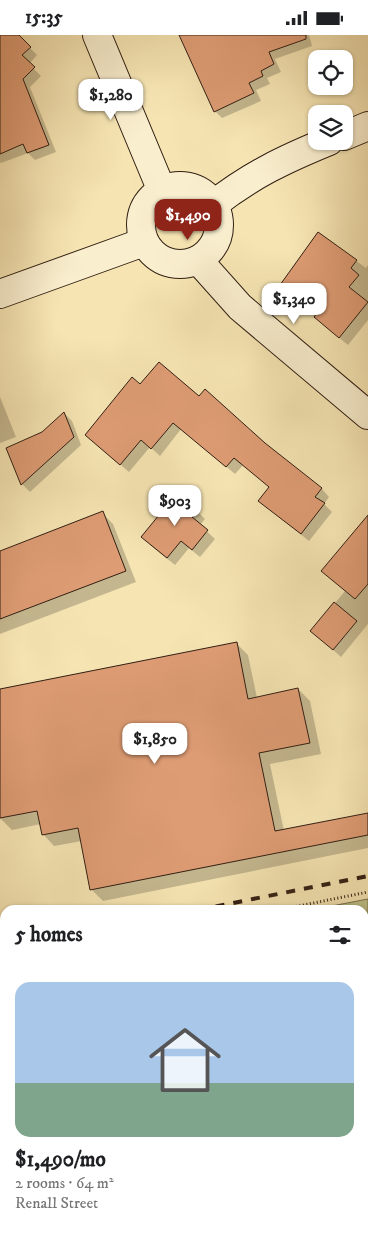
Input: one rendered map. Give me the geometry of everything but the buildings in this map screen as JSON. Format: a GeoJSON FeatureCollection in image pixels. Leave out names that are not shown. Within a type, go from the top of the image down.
{"type":"FeatureCollection","features":[{"type":"Feature","properties":{"kind":"main road"},"geometry":{"type":"LineString","coordinates":[[97,35],[162,191]]}},
{"type":"Feature","properties":{"kind":"main road"},"geometry":{"type":"LineString","coordinates":[[353,132],[368,126]]}},
{"type":"Feature","properties":{"kind":"main road"},"geometry":{"type":"LineString","coordinates":[[213,205],[245,181],[289,157],[308,149]]}},
{"type":"Feature","properties":{"kind":"main road"},"geometry":{"type":"LineString","coordinates":[[176,187],[190,188],[203,194],[213,205],[219,220],[218,236],[210,251],[198,261],[182,264],[166,262],[153,254],[144,242],[141,227],[143,213],[150,199],[162,191],[176,187]]}},
{"type":"Feature","properties":{"kind":"main road"},"geometry":{"type":"LineString","coordinates":[[0,294],[144,242]]}},
{"type":"Feature","properties":{"kind":"main road"},"geometry":{"type":"LineString","coordinates":[[198,261],[240,307],[368,415]]}},
{"type":"Feature","properties":{"kind":"path"},"geometry":{"type":"LineString","coordinates":[[304,905],[368,892]]}},
{"type":"Feature","properties":{"kind":"green space"},"geometry":{"type":"Polygon","coordinates":[[[368,899],[368,905],[337,905],[368,899]]]}},
{"type":"Feature","properties":{"kind":"railway"},"geometry":{"type":"LineString","coordinates":[[223,905],[368,876]]}}]}
